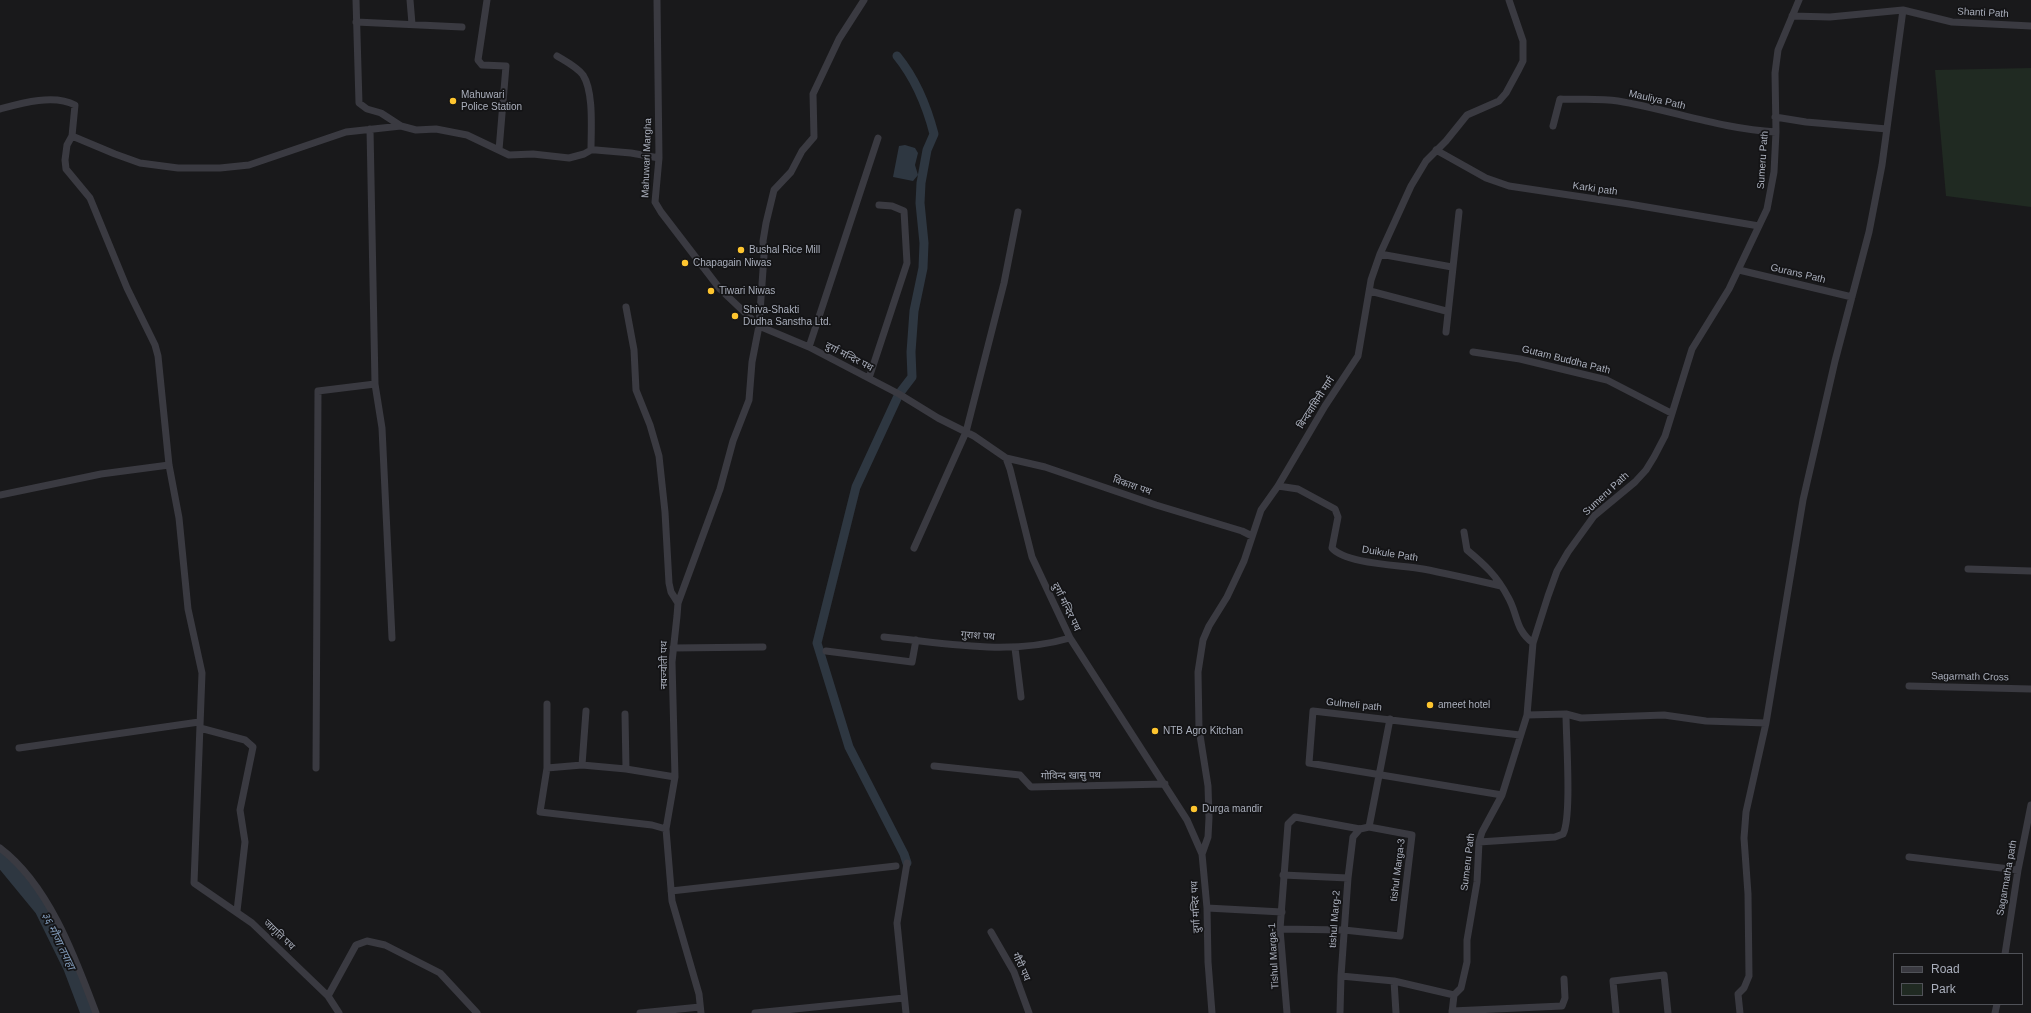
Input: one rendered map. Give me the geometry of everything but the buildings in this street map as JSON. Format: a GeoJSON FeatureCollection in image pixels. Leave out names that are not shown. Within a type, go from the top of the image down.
{"type":"FeatureCollection","features":[{"type":"Feature","properties":{"kind":"street"},"geometry":{"type":"LineString","coordinates":[[356,0],[359,103],[367,109],[381,113],[401,126],[416,130],[436,129],[467,135],[509,155],[532,154],[568,158],[584,154],[591,150],[631,153],[659,158]]}},
{"type":"Feature","properties":{"kind":"street"},"geometry":{"type":"LineString","coordinates":[[410,0],[412,24]]}},
{"type":"Feature","properties":{"kind":"street"},"geometry":{"type":"LineString","coordinates":[[487,0],[478,60],[482,65],[506,66],[499,150]]}},
{"type":"Feature","properties":{"kind":"street","name":"Mahuwari Margha"},"geometry":{"type":"LineString","coordinates":[[657,0],[659,158],[656,202],[661,212],[720,289],[758,326]]}},
{"type":"Feature","properties":{"kind":"street","name":"नवज्योती पथ"},"geometry":{"type":"LineString","coordinates":[[700,1010],[699,994],[676,918],[671,891],[666,830],[675,777],[673,648],[678,603],[718,496],[733,441],[747,406],[758,326],[764,256],[763,242],[766,222],[774,190],[790,172],[802,151],[814,137],[813,94],[839,39],[864,0]]}},
{"type":"Feature","properties":{"kind":"street","name":"बिन्दवासिनी मार्ग"},"geometry":{"type":"LineString","coordinates":[[1202,854],[1208,837],[1209,818],[1208,786],[1200,729],[1198,672],[1199,656],[1203,640],[1209,626],[1227,597],[1244,561],[1261,510],[1278,486],[1325,406],[1358,356],[1371,280],[1380,254],[1411,186],[1436,150],[1446,141],[1467,115],[1499,101],[1516,76],[1523,61],[1523,41],[1509,0]]}},
{"type":"Feature","properties":{"kind":"street","name":"Sumeru Path"},"geometry":{"type":"LineString","coordinates":[[1452,1012],[1454,994],[1461,988],[1467,962],[1467,940],[1477,882],[1479,842],[1482,832],[1502,795],[1527,714],[1533,643],[1557,571],[1568,552],[1594,516],[1635,482],[1646,470],[1665,436],[1692,349],[1720,305],[1760,226],[1767,209],[1773,184],[1776,132],[1775,73],[1778,50],[1799,0]]}},
{"type":"Feature","properties":{"kind":"street"},"geometry":{"type":"LineString","coordinates":[[1740,1013],[1738,994],[1744,988],[1749,976],[1750,936],[1744,824],[1766,724],[1803,500],[1835,361],[1869,232],[1887,129],[1903,10]]}},
{"type":"Feature","properties":{"kind":"street","name":"Shanti Path"},"geometry":{"type":"LineString","coordinates":[[1792,16],[1830,17],[1903,10],[1952,22],[2031,26]]}},
{"type":"Feature","properties":{"kind":"street"},"geometry":{"type":"LineString","coordinates":[[356,22],[462,27]]}},
{"type":"Feature","properties":{"kind":"street"},"geometry":{"type":"LineString","coordinates":[[557,56],[582,74],[586,81],[591,113],[591,150]]}},
{"type":"Feature","properties":{"kind":"street","name":"Mauliya Path"},"geometry":{"type":"LineString","coordinates":[[1553,126],[1560,99],[1617,101],[1706,122],[1753,130],[1776,132]]}},
{"type":"Feature","properties":{"kind":"street"},"geometry":{"type":"LineString","coordinates":[[0,109],[47,101],[68,101],[75,105],[72,136],[67,146],[65,160],[66,169],[90,198],[127,288],[155,345],[158,356],[169,465],[179,518],[188,609],[202,673],[200,725]]}},
{"type":"Feature","properties":{"kind":"street"},"geometry":{"type":"LineString","coordinates":[[1775,117],[1806,122],[1887,129]]}},
{"type":"Feature","properties":{"kind":"street"},"geometry":{"type":"LineString","coordinates":[[72,136],[140,163],[178,168],[220,168],[249,165],[346,132],[401,126]]}},
{"type":"Feature","properties":{"kind":"street"},"geometry":{"type":"LineString","coordinates":[[370,129],[375,384],[382,428],[392,638]]}},
{"type":"Feature","properties":{"kind":"street"},"geometry":{"type":"LineString","coordinates":[[809,347],[878,138]]}},
{"type":"Feature","properties":{"kind":"street","name":"Karki path"},"geometry":{"type":"LineString","coordinates":[[1436,150],[1486,178],[1510,186],[1760,226]]}},
{"type":"Feature","properties":{"kind":"street"},"geometry":{"type":"LineString","coordinates":[[869,378],[907,262],[904,211],[892,206],[879,205]]}},
{"type":"Feature","properties":{"kind":"street"},"geometry":{"type":"LineString","coordinates":[[914,548],[966,432],[1004,283],[1018,212]]}},
{"type":"Feature","properties":{"kind":"street"},"geometry":{"type":"LineString","coordinates":[[1446,332],[1446,311],[1459,212]]}},
{"type":"Feature","properties":{"kind":"street"},"geometry":{"type":"LineString","coordinates":[[1380,254],[1452,267]]}},
{"type":"Feature","properties":{"kind":"street","name":"Gurans Path"},"geometry":{"type":"LineString","coordinates":[[1739,270],[1852,297]]}},
{"type":"Feature","properties":{"kind":"street"},"geometry":{"type":"LineString","coordinates":[[1370,291],[1446,311]]}},
{"type":"Feature","properties":{"kind":"street"},"geometry":{"type":"LineString","coordinates":[[626,307],[634,350],[636,390],[650,425],[659,456],[665,512],[669,583],[671,592],[678,603]]}},
{"type":"Feature","properties":{"kind":"street","name":"दुर्गा मन्दिर पथ"},"geometry":{"type":"LineString","coordinates":[[758,326],[809,347],[869,378],[938,418],[966,432],[1006,458],[1032,557],[1070,638],[1165,784],[1187,820],[1202,854],[1207,908],[1208,962],[1212,1013]]}},
{"type":"Feature","properties":{"kind":"street","name":"Gutam Buddha Path"},"geometry":{"type":"LineString","coordinates":[[1472,352],[1520,359],[1607,380],[1671,413]]}},
{"type":"Feature","properties":{"kind":"street"},"geometry":{"type":"LineString","coordinates":[[316,768],[318,391],[375,384]]}},
{"type":"Feature","properties":{"kind":"street","name":"विकाश पथ"},"geometry":{"type":"LineString","coordinates":[[1006,458],[1045,467],[1252,536]]}},
{"type":"Feature","properties":{"kind":"street"},"geometry":{"type":"LineString","coordinates":[[0,495],[101,474],[169,465]]}},
{"type":"Feature","properties":{"kind":"street","name":"Duikule Path"},"geometry":{"type":"LineString","coordinates":[[1278,486],[1298,490],[1335,509],[1338,517],[1332,548],[1336,554],[1372,563],[1421,569],[1500,586]]}},
{"type":"Feature","properties":{"kind":"street"},"geometry":{"type":"LineString","coordinates":[[1464,532],[1468,550],[1481,560],[1495,575],[1500,586],[1509,598],[1523,635],[1533,643]]}},
{"type":"Feature","properties":{"kind":"street"},"geometry":{"type":"LineString","coordinates":[[1968,569],[2031,571]]}},
{"type":"Feature","properties":{"kind":"street","name":"गुराश पथ"},"geometry":{"type":"LineString","coordinates":[[884,637],[986,648],[1015,648],[1056,642],[1070,638]]}},
{"type":"Feature","properties":{"kind":"street"},"geometry":{"type":"LineString","coordinates":[[826,651],[912,662],[916,640]]}},
{"type":"Feature","properties":{"kind":"street"},"geometry":{"type":"LineString","coordinates":[[673,648],[763,647]]}},
{"type":"Feature","properties":{"kind":"street"},"geometry":{"type":"LineString","coordinates":[[1015,648],[1021,697]]}},
{"type":"Feature","properties":{"kind":"street","name":"Sagarmath Cross"},"geometry":{"type":"LineString","coordinates":[[1909,686],[2031,688]]}},
{"type":"Feature","properties":{"kind":"street"},"geometry":{"type":"LineString","coordinates":[[547,704],[546,768],[540,812],[652,825],[666,830]]}},
{"type":"Feature","properties":{"kind":"street"},"geometry":{"type":"LineString","coordinates":[[582,765],[586,711]]}},
{"type":"Feature","properties":{"kind":"street","name":"Gulmeli path"},"geometry":{"type":"LineString","coordinates":[[1502,795],[1378,773],[1309,763],[1313,711],[1520,735]]}},
{"type":"Feature","properties":{"kind":"street"},"geometry":{"type":"LineString","coordinates":[[625,714],[626,769]]}},
{"type":"Feature","properties":{"kind":"street"},"geometry":{"type":"LineString","coordinates":[[1527,714],[1566,714],[1581,718],[1664,715],[1706,721],[1766,724]]}},
{"type":"Feature","properties":{"kind":"street"},"geometry":{"type":"LineString","coordinates":[[1479,842],[1555,837],[1563,834],[1566,827],[1567,800],[1566,714]]}},
{"type":"Feature","properties":{"kind":"street"},"geometry":{"type":"LineString","coordinates":[[1369,827],[1378,773],[1390,719]]}},
{"type":"Feature","properties":{"kind":"street"},"geometry":{"type":"LineString","coordinates":[[19,748],[200,725],[245,740],[253,747],[240,810],[245,842],[237,911]]}},
{"type":"Feature","properties":{"kind":"street","name":"जागृति पथ"},"geometry":{"type":"LineString","coordinates":[[200,725],[194,883],[237,911],[328,996],[339,1013]]}},
{"type":"Feature","properties":{"kind":"street"},"geometry":{"type":"LineString","coordinates":[[546,768],[582,765],[626,769],[675,777]]}},
{"type":"Feature","properties":{"kind":"street","name":"गोविन्द खासु पथ"},"geometry":{"type":"LineString","coordinates":[[934,766],[1020,775],[1031,787],[1165,784]]}},
{"type":"Feature","properties":{"kind":"street","name":"Sagarmatha path"},"geometry":{"type":"LineString","coordinates":[[2004,953],[2031,805]]}},
{"type":"Feature","properties":{"kind":"street","name":"Tishul Marga-1"},"geometry":{"type":"LineString","coordinates":[[1287,1013],[1280,929],[1288,824],[1295,817],[1360,829]]}},
{"type":"Feature","properties":{"kind":"street","name":"tishul Marga-3"},"geometry":{"type":"LineString","coordinates":[[1344,930],[1400,936],[1412,835],[1369,827],[1360,829]]}},
{"type":"Feature","properties":{"kind":"street","name":"tishul Marg-2"},"geometry":{"type":"LineString","coordinates":[[1340,1013],[1348,878],[1353,837],[1360,829]]}},
{"type":"Feature","properties":{"kind":"street"},"geometry":{"type":"LineString","coordinates":[[0,848],[9,854],[51,907],[78,964],[96,1013]]}},
{"type":"Feature","properties":{"kind":"street"},"geometry":{"type":"LineString","coordinates":[[1909,857],[2018,870]]}},
{"type":"Feature","properties":{"kind":"street"},"geometry":{"type":"LineString","coordinates":[[906,1013],[897,923],[907,863]]}},
{"type":"Feature","properties":{"kind":"street"},"geometry":{"type":"LineString","coordinates":[[671,891],[896,866]]}},
{"type":"Feature","properties":{"kind":"street"},"geometry":{"type":"LineString","coordinates":[[1283,875],[1348,878]]}},
{"type":"Feature","properties":{"kind":"street"},"geometry":{"type":"LineString","coordinates":[[1207,908],[1282,912]]}},
{"type":"Feature","properties":{"kind":"street"},"geometry":{"type":"LineString","coordinates":[[1280,929],[1344,930]]}},
{"type":"Feature","properties":{"kind":"street","name":"गौरी पथ"},"geometry":{"type":"LineString","coordinates":[[991,932],[1014,972],[1029,1013]]}},
{"type":"Feature","properties":{"kind":"street"},"geometry":{"type":"LineString","coordinates":[[328,996],[356,945],[367,941],[385,946],[440,973],[477,1013]]}},
{"type":"Feature","properties":{"kind":"street"},"geometry":{"type":"LineString","coordinates":[[1616,1013],[1613,980],[1664,975],[1668,1013]]}},
{"type":"Feature","properties":{"kind":"street"},"geometry":{"type":"LineString","coordinates":[[1341,976],[1394,981],[1454,994]]}},
{"type":"Feature","properties":{"kind":"street"},"geometry":{"type":"LineString","coordinates":[[1452,1012],[1562,1006],[1565,998],[1564,979]]}},
{"type":"Feature","properties":{"kind":"street"},"geometry":{"type":"LineString","coordinates":[[1394,981],[1396,1013]]}},
{"type":"Feature","properties":{"kind":"street"},"geometry":{"type":"LineString","coordinates":[[755,1013],[904,998]]}},
{"type":"Feature","properties":{"kind":"street"},"geometry":{"type":"LineString","coordinates":[[640,1013],[700,1010]]}},
{"type":"Feature","properties":{"kind":"green space"},"geometry":{"type":"Polygon","coordinates":[[[2031,68],[2031,207],[1946,196],[1935,70],[2031,68]]]}},
{"type":"Feature","properties":{"kind":"shaded area"},"geometry":{"type":"Polygon","coordinates":[[[905,145],[915,148],[918,153],[915,165],[918,175],[913,181],[893,177],[899,146],[905,145]]]}},
{"type":"Feature","properties":{"kind":"waterway"},"geometry":{"type":"LineString","coordinates":[[897,56],[920,93],[934,134],[927,150],[921,183],[920,203],[924,243],[923,268],[914,311],[911,352],[912,377],[899,394],[856,487],[817,643],[849,747],[904,854],[907,863]]}},
{"type":"Feature","properties":{"kind":"waterway","name":"३६ मौजा तपाहा"},"geometry":{"type":"LineString","coordinates":[[0,858],[42,909],[71,968],[88,1013]]}},
{"type":"Feature","properties":{"kind":"place","name":"Mahuwari Police Station"},"geometry":{"type":"Point","coordinates":[453,101]}},
{"type":"Feature","properties":{"kind":"place","name":"Bushal Rice Mill"},"geometry":{"type":"Point","coordinates":[741,250]}},
{"type":"Feature","properties":{"kind":"place","name":"Chapagain Niwas"},"geometry":{"type":"Point","coordinates":[685,263]}},
{"type":"Feature","properties":{"kind":"place","name":"Tiwari Niwas"},"geometry":{"type":"Point","coordinates":[711,291]}},
{"type":"Feature","properties":{"kind":"place","name":"Shiva-Shakti Dudha Sanstha Ltd."},"geometry":{"type":"Point","coordinates":[735,316]}},
{"type":"Feature","properties":{"kind":"place","name":"ameet hotel"},"geometry":{"type":"Point","coordinates":[1430,705]}},
{"type":"Feature","properties":{"kind":"place","name":"NTB Agro Kitchan"},"geometry":{"type":"Point","coordinates":[1155,731]}},
{"type":"Feature","properties":{"kind":"place","name":"Durga mandir"},"geometry":{"type":"Point","coordinates":[1194,809]}}]}
